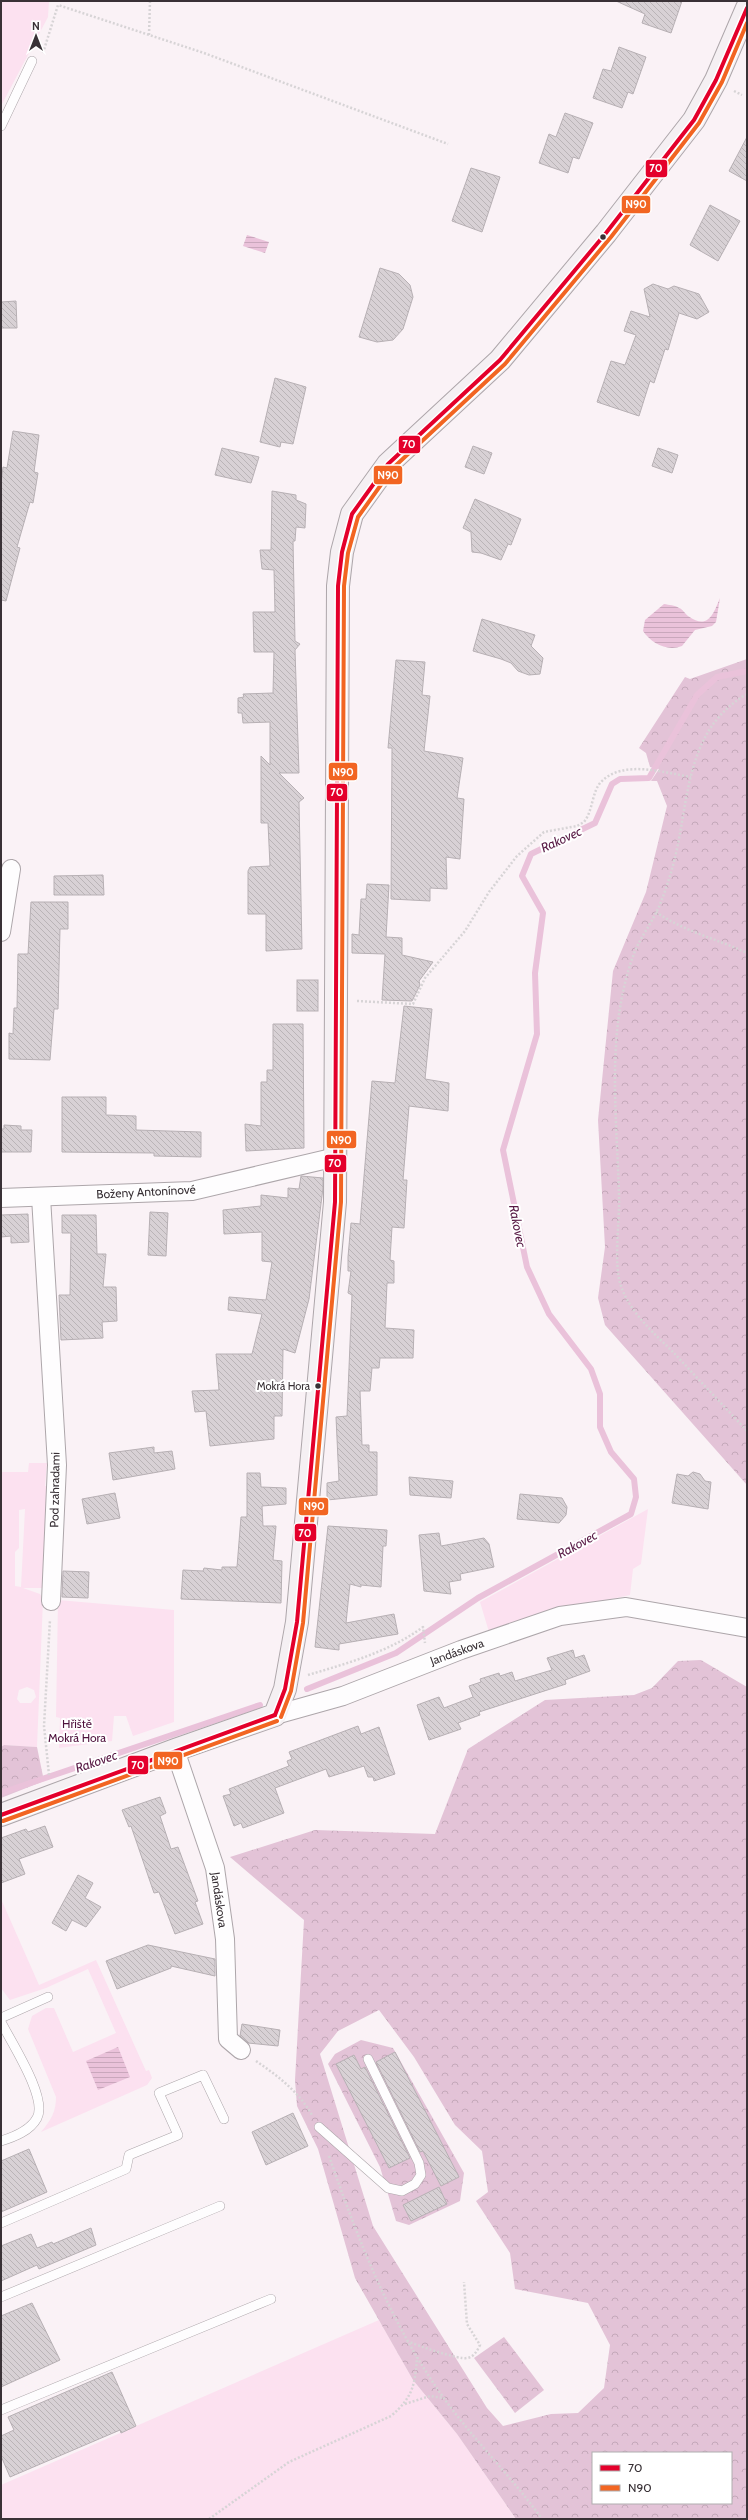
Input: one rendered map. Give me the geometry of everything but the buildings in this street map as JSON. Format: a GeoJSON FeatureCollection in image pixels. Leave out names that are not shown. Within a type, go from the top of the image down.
{"type":"FeatureCollection","features":[{"type":"Feature","properties":{"kind":"street"},"geometry":{"type":"LineString","coordinates":[[275,1715],[284,1689],[297,1622],[335,1202],[338,586],[342,552],[352,514],[388,464],[500,360],[606,232],[694,120],[716,80],[747,8]]}},
{"type":"Feature","properties":{"kind":"street"},"geometry":{"type":"LineString","coordinates":[[1,932],[11,869]]}},
{"type":"Feature","properties":{"kind":"street","name":"Boženy Antonínové"},"geometry":{"type":"LineString","coordinates":[[1,1198],[192,1191],[336,1157]]}},
{"type":"Feature","properties":{"kind":"street","name":"Pod zahradami"},"geometry":{"type":"LineString","coordinates":[[41,1197],[57,1465],[51,1601]]}},
{"type":"Feature","properties":{"kind":"street","name":"Jandáskova"},"geometry":{"type":"LineString","coordinates":[[1,1815],[175,1750],[275,1715],[343,1696],[461,1650],[560,1616],[626,1607],[747,1628]]}},
{"type":"Feature","properties":{"kind":"street","name":"Jandáskova"},"geometry":{"type":"LineString","coordinates":[[175,1750],[215,1868],[225,1939],[228,2039],[241,2050]]}},
{"type":"Feature","properties":{"kind":"lane"},"geometry":{"type":"LineString","coordinates":[[1,126],[32,61]]}},
{"type":"Feature","properties":{"kind":"lane"},"geometry":{"type":"LineString","coordinates":[[1,2018],[48,1997]]}},
{"type":"Feature","properties":{"kind":"lane"},"geometry":{"type":"LineString","coordinates":[[1,2022],[36,2089],[38,2104],[37,2118],[28,2128],[1,2141]]}},
{"type":"Feature","properties":{"kind":"lane"},"geometry":{"type":"LineString","coordinates":[[319,2127],[388,2188],[402,2191],[415,2184],[421,2175],[419,2163],[368,2059]]}},
{"type":"Feature","properties":{"kind":"lane"},"geometry":{"type":"LineString","coordinates":[[1,2223],[126,2169],[129,2155],[178,2136],[159,2093],[203,2075],[224,2119]]}},
{"type":"Feature","properties":{"kind":"lane"},"geometry":{"type":"LineString","coordinates":[[1,2297],[220,2206]]}},
{"type":"Feature","properties":{"kind":"lane"},"geometry":{"type":"LineString","coordinates":[[1,2410],[271,2299]]}},
{"type":"Feature","properties":{"kind":"path"},"geometry":{"type":"LineString","coordinates":[[149,35],[150,1]]}},
{"type":"Feature","properties":{"kind":"path"},"geometry":{"type":"LineString","coordinates":[[32,61],[41,57],[58,5],[149,35],[448,144]]}},
{"type":"Feature","properties":{"kind":"path"},"geometry":{"type":"LineString","coordinates":[[747,694],[718,717],[698,752],[691,777],[673,867],[656,912],[636,951],[630,968],[620,1022],[613,1080],[618,1159],[620,1285],[638,1316],[747,1431]]}},
{"type":"Feature","properties":{"kind":"path"},"geometry":{"type":"LineString","coordinates":[[335,1001],[413,1004],[425,978],[465,931],[489,892],[518,856],[544,832],[577,826],[584,822],[600,782],[613,773],[628,770],[649,770],[658,773],[691,777]]}},
{"type":"Feature","properties":{"kind":"path"},"geometry":{"type":"LineString","coordinates":[[656,912],[674,924],[701,932],[747,953]]}},
{"type":"Feature","properties":{"kind":"path"},"geometry":{"type":"LineString","coordinates":[[49,1777],[44,1726],[51,1601]]}},
{"type":"Feature","properties":{"kind":"path"},"geometry":{"type":"LineString","coordinates":[[306,1675],[362,1658],[405,1640],[423,1627],[426,1648]]}},
{"type":"Feature","properties":{"kind":"path"},"geometry":{"type":"LineString","coordinates":[[241,2050],[276,2075],[304,2101],[319,2127],[362,2249],[407,2340],[443,2398],[522,2491],[542,2519]]}},
{"type":"Feature","properties":{"kind":"path"},"geometry":{"type":"LineString","coordinates":[[407,2340],[423,2348],[461,2358],[469,2358],[475,2354],[480,2345],[467,2324],[464,2282]]}},
{"type":"Feature","properties":{"kind":"path"},"geometry":{"type":"LineString","coordinates":[[209,2519],[289,2462],[391,2416],[404,2405],[410,2396],[415,2378],[417,2357]]}},
{"type":"Feature","properties":{"kind":"path"},"geometry":{"type":"LineString","coordinates":[[404,2405],[430,2396],[443,2398]]}},
{"type":"Feature","properties":{"kind":"green space"},"geometry":{"type":"Polygon","coordinates":[[[1,1],[49,1],[48,17],[1,106],[1,1]]]}},
{"type":"Feature","properties":{"kind":"green space"},"geometry":{"type":"Polygon","coordinates":[[[747,659],[747,1485],[605,1325],[598,1298],[605,1247],[598,1120],[613,971],[646,892],[667,806],[657,781],[651,781],[659,769],[650,767],[646,753],[639,748],[685,677],[690,679],[747,659]]]}},
{"type":"Feature","properties":{"kind":"green space"},"geometry":{"type":"Polygon","coordinates":[[[29,1463],[47,1463],[45,1486],[48,1486],[44,1588],[23,1588],[40,1594],[43,1600],[37,1747],[4,1745],[1,1747],[1,1472],[28,1472],[29,1463]],[[25,1509],[19,1510],[19,1548],[15,1552],[15,1586],[21,1587],[25,1509]],[[27,1687],[19,1690],[17,1699],[20,1703],[31,1703],[36,1697],[34,1690],[27,1687]]]}},
{"type":"Feature","properties":{"kind":"green space"},"geometry":{"type":"Polygon","coordinates":[[[648,1509],[641,1564],[633,1569],[630,1595],[546,1613],[489,1632],[480,1602],[648,1509]]]}},
{"type":"Feature","properties":{"kind":"green space","name":"Hřiště Mokrá Hora"},"geometry":{"type":"Polygon","coordinates":[[[58,1600],[174,1610],[174,1722],[133,1736],[126,1716],[114,1716],[112,1741],[59,1748],[60,1718],[56,1717],[58,1600]]]}},
{"type":"Feature","properties":{"kind":"green space"},"geometry":{"type":"Polygon","coordinates":[[[701,1660],[747,1687],[747,2519],[516,2519],[457,2434],[413,2380],[355,2278],[318,2149],[297,2106],[295,2080],[304,1920],[230,1857],[315,1830],[435,1834],[468,1749],[545,1700],[634,1695],[652,1688],[678,1661],[701,1660]],[[379,2010],[338,2031],[320,2054],[373,2226],[487,2408],[503,2426],[551,2414],[578,2413],[604,2388],[610,2345],[588,2303],[515,2289],[510,2253],[476,2201],[488,2192],[482,2151],[455,2125],[414,2057],[379,2010]]]}},
{"type":"Feature","properties":{"kind":"green space"},"geometry":{"type":"Polygon","coordinates":[[[4,1745],[37,1747],[44,1781],[1,1798],[1,1747],[4,1745]]]}},
{"type":"Feature","properties":{"kind":"green space"},"geometry":{"type":"Polygon","coordinates":[[[1,1899],[39,1985],[96,1960],[146,2071],[149,2070],[152,2078],[147,2085],[41,2132],[48,2124],[52,2116],[56,2097],[28,2029],[32,2016],[46,2008],[54,2008],[73,2052],[116,2033],[88,1969],[46,1988],[10,2000],[1,1988],[1,1899]]]}},
{"type":"Feature","properties":{"kind":"green space"},"geometry":{"type":"Polygon","coordinates":[[[361,2040],[393,2048],[464,2173],[460,2201],[409,2225],[396,2221],[380,2167],[328,2064],[335,2054],[361,2040]]]}},
{"type":"Feature","properties":{"kind":"green space"},"geometry":{"type":"Polygon","coordinates":[[[379,2320],[413,2380],[457,2434],[516,2519],[1,2519],[1,2485],[379,2320]]]}},
{"type":"Feature","properties":{"kind":"green space"},"geometry":{"type":"Polygon","coordinates":[[[504,2337],[544,2390],[515,2413],[474,2358],[504,2337]]]}},
{"type":"Feature","properties":{"kind":"shaded area"},"geometry":{"type":"Polygon","coordinates":[[[247,235],[269,242],[265,253],[243,246],[247,235]]]}},
{"type":"Feature","properties":{"kind":"shaded area"},"geometry":{"type":"Polygon","coordinates":[[[720,598],[716,622],[712,626],[695,630],[682,646],[676,648],[665,647],[655,643],[643,631],[645,620],[664,604],[682,609],[688,616],[695,620],[705,621],[712,615],[720,598]]]}},
{"type":"Feature","properties":{"kind":"shaded area"},"geometry":{"type":"Polygon","coordinates":[[[118,2047],[130,2077],[98,2090],[86,2061],[118,2047]]]}},
{"type":"Feature","properties":{"kind":"waterway","name":"Rakovec"},"geometry":{"type":"LineString","coordinates":[[307,1689],[396,1653],[478,1598],[631,1514],[636,1497],[634,1479],[611,1452],[600,1427],[600,1394],[591,1369],[549,1314],[527,1267],[503,1150],[537,1034],[535,973],[543,913],[522,876],[531,854],[595,823],[612,784],[620,779],[649,778],[697,695],[717,677],[747,671]]}},
{"type":"Feature","properties":{"kind":"waterway","name":"Rakovec"},"geometry":{"type":"LineString","coordinates":[[1,1793],[260,1705]]}},
{"type":"Feature","properties":{"kind":"transit line","name":"70"},"geometry":{"type":"LineString","coordinates":[[275,1715],[285,1689],[297,1622],[335,1202],[338,586],[342,552],[352,514],[388,464],[500,360],[606,233],[694,120],[716,80],[747,8]]}},
{"type":"Feature","properties":{"kind":"transit line","name":"N90"},"geometry":{"type":"LineString","coordinates":[[281,1717],[291,1691],[303,1623],[341,1202],[344,586],[348,553],[358,517],[393,468],[505,364],[611,237],[699,123],[722,82],[747,23]]}},
{"type":"Feature","properties":{"kind":"transit line","name":"70"},"geometry":{"type":"LineString","coordinates":[[1,1815],[275,1715]]}},
{"type":"Feature","properties":{"kind":"transit line","name":"N90"},"geometry":{"type":"LineString","coordinates":[[3,1821],[277,1721]]}},
{"type":"Feature","properties":{"kind":"place","name":"Mokrá Hora"},"geometry":{"type":"Point","coordinates":[318,1386]}}]}
